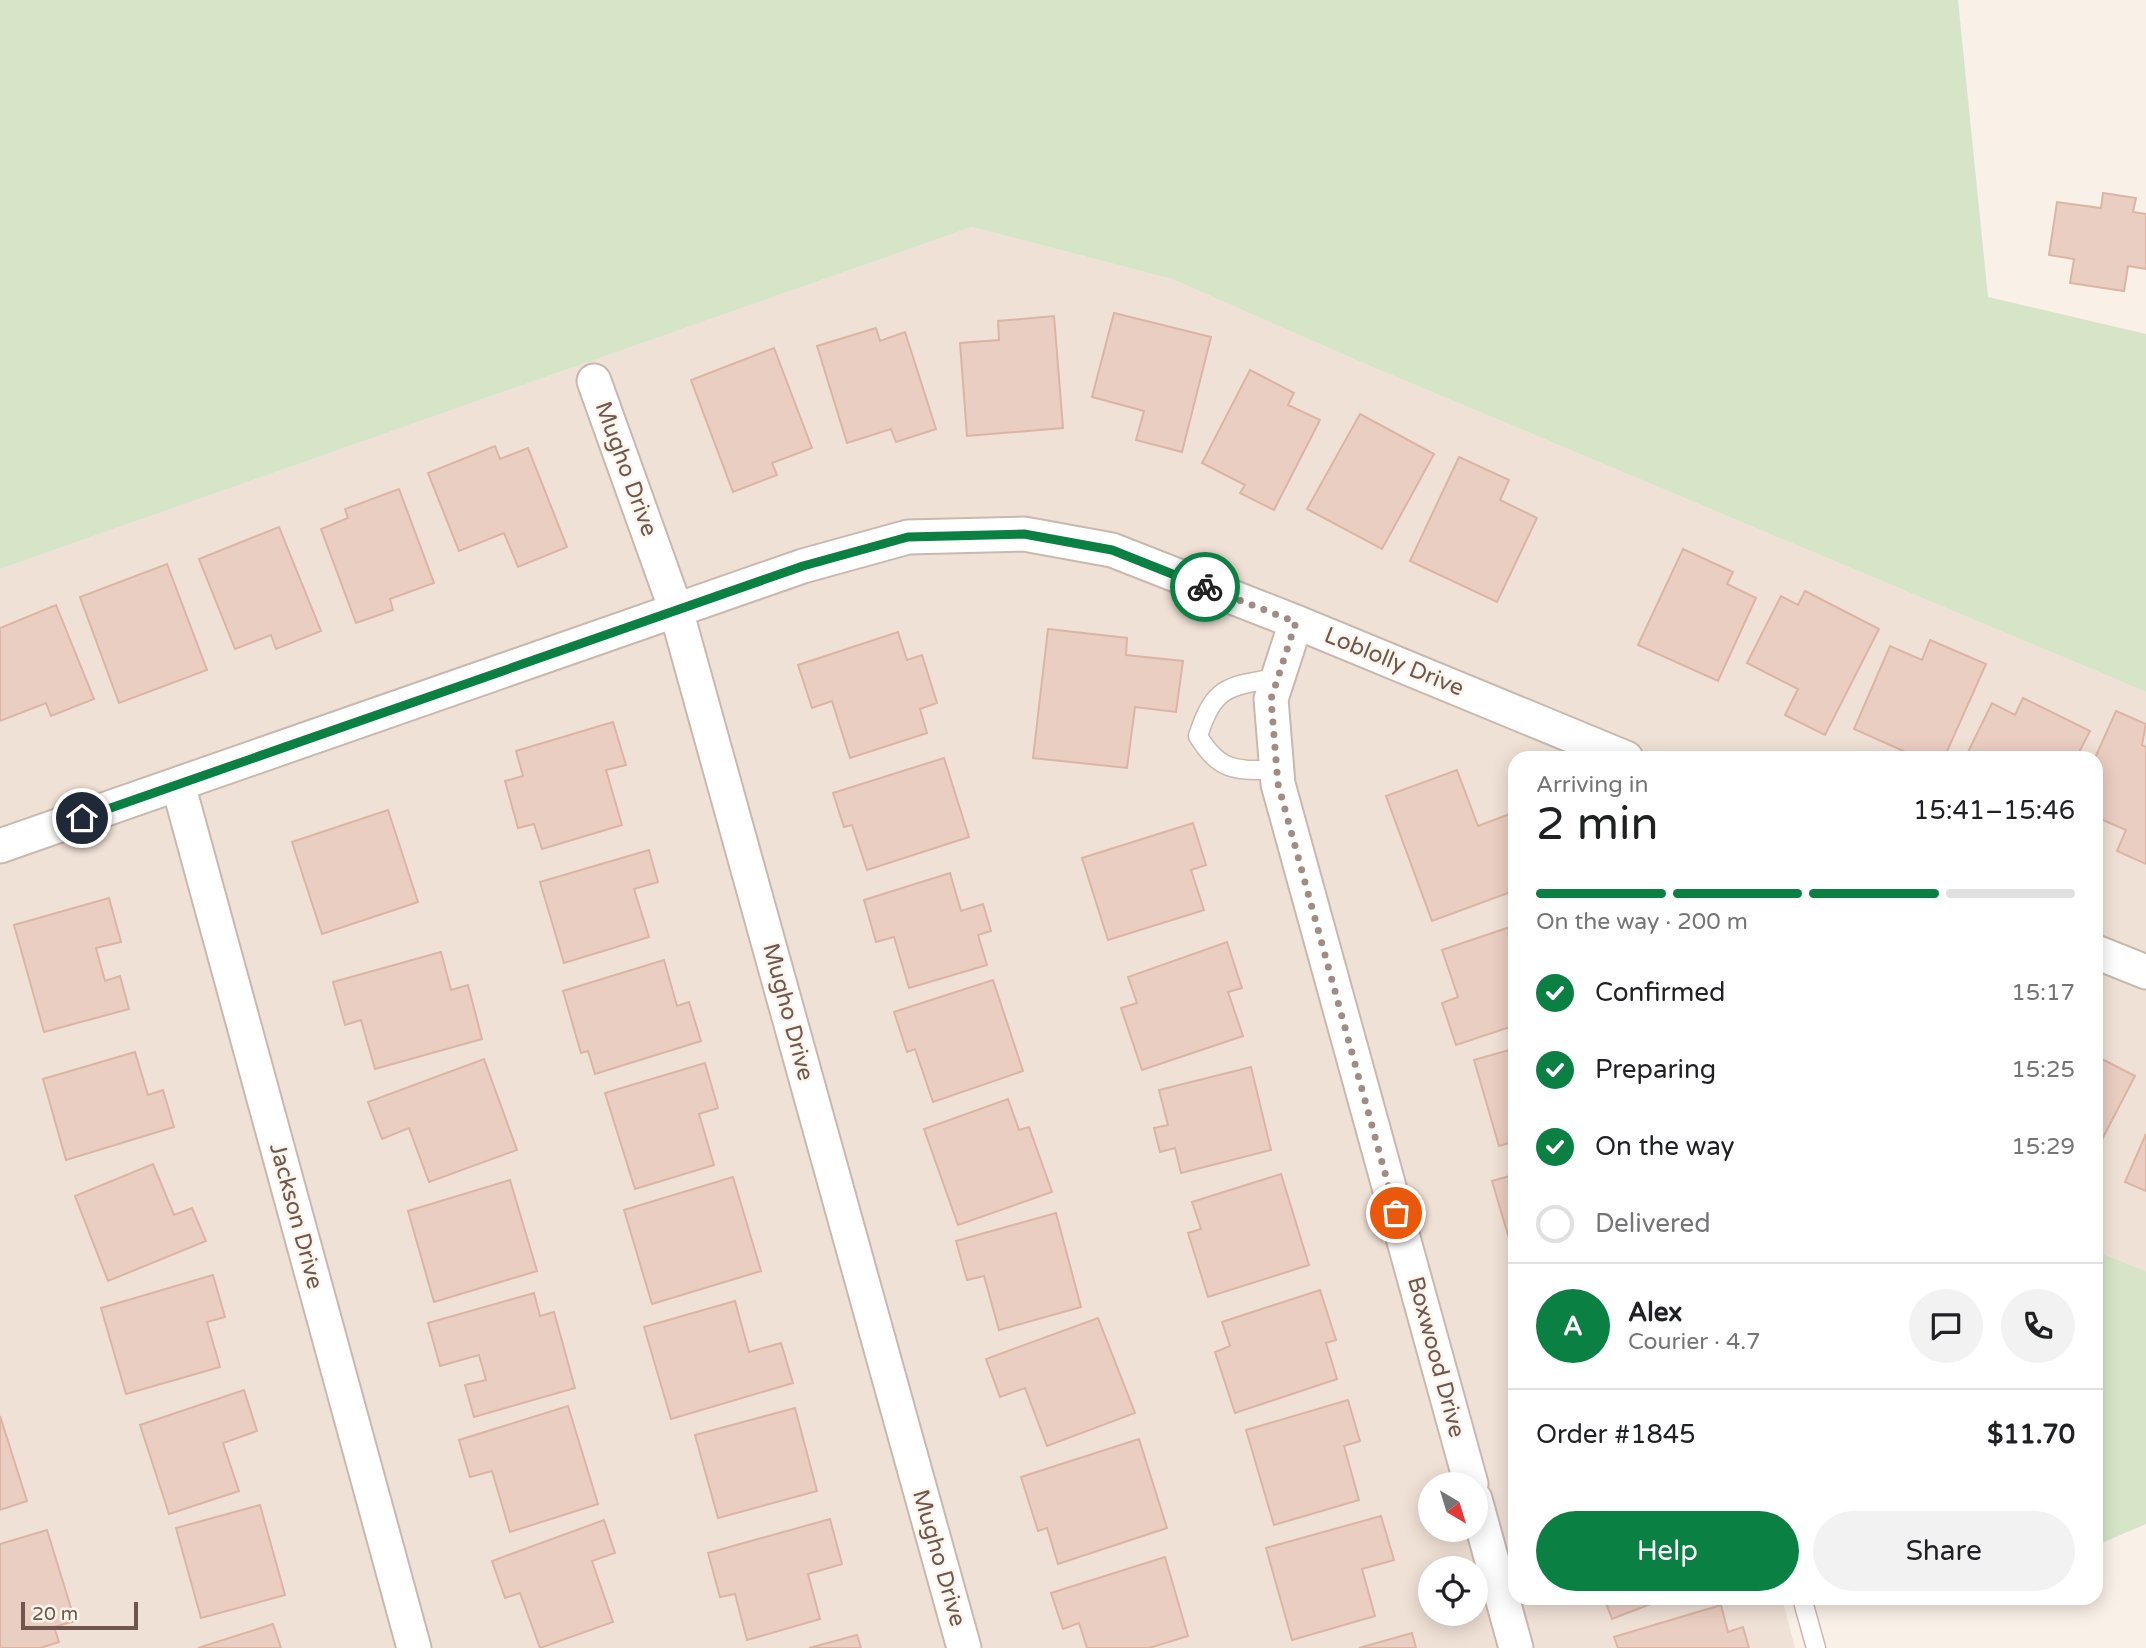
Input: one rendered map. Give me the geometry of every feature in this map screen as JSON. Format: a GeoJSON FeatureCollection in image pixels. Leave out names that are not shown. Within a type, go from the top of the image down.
{"type":"FeatureCollection","features":[{"type":"Feature","properties":{"kind":"street","name":"Mugho Drive"},"geometry":{"type":"LineString","coordinates":[[594,382],[676,610],[964,1648]]}},
{"type":"Feature","properties":{"kind":"street","name":"Loblolly Drive"},"geometry":{"type":"LineString","coordinates":[[0,846],[803,566],[908,537],[1024,534],[1112,550],[1296,622],[1609,751]]}},
{"type":"Feature","properties":{"kind":"street","name":"Boxwood Drive"},"geometry":{"type":"LineString","coordinates":[[1296,622],[1271,699],[1278,784],[1468,1472]]}},
{"type":"Feature","properties":{"kind":"street","name":"Jackson Drive"},"geometry":{"type":"LineString","coordinates":[[178,784],[414,1648]]}},
{"type":"Feature","properties":{"kind":"street"},"geometry":{"type":"LineString","coordinates":[[2103,955],[2146,972]]}},
{"type":"Feature","properties":{"kind":"street"},"geometry":{"type":"LineString","coordinates":[[1487,1542],[1516,1648]]}},
{"type":"Feature","properties":{"kind":"lane"},"geometry":{"type":"LineString","coordinates":[[1277,770],[1238,770],[1211,758],[1198,736],[1208,705],[1236,685],[1278,678]]}},
{"type":"Feature","properties":{"kind":"lane"},"geometry":{"type":"LineString","coordinates":[[1804,1605],[1815,1648]]}},
{"type":"Feature","properties":{"kind":"shaded area"},"geometry":{"type":"Polygon","coordinates":[[[972,227],[1172,279],[1356,360],[2146,692],[2146,1271],[2103,1253],[2103,751],[1508,751],[1508,1605],[1784,1605],[1795,1648],[0,1648],[0,569],[972,227]]]}},
{"type":"Feature","properties":{"kind":"green space"},"geometry":{"type":"Polygon","coordinates":[[[0,0],[1958,0],[1988,297],[2146,334],[2146,692],[1356,360],[1172,279],[972,227],[0,569],[0,0]]]}},
{"type":"Feature","properties":{"kind":"green space"},"geometry":{"type":"Polygon","coordinates":[[[2103,1254],[2146,1271],[2146,1524],[2103,1542],[2103,1254]]]}},
{"type":"Feature","properties":{"kind":"building"},"geometry":{"type":"Polygon","coordinates":[[[2103,193],[2136,198],[2133,212],[2146,214],[2146,269],[2128,266],[2124,291],[2070,283],[2074,259],[2049,255],[2057,202],[2101,208],[2103,193]]]}},
{"type":"Feature","properties":{"kind":"building"},"geometry":{"type":"Polygon","coordinates":[[[1114,313],[1211,337],[1182,452],[1136,440],[1144,411],[1092,397],[1114,313]]]}},
{"type":"Feature","properties":{"kind":"building"},"geometry":{"type":"Polygon","coordinates":[[[1054,316],[1063,428],[967,436],[960,343],[999,340],[998,321],[1054,316]]]}},
{"type":"Feature","properties":{"kind":"building"},"geometry":{"type":"Polygon","coordinates":[[[876,328],[880,341],[905,332],[936,429],[896,442],[891,429],[847,443],[817,346],[876,328]]]}},
{"type":"Feature","properties":{"kind":"building"},"geometry":{"type":"Polygon","coordinates":[[[774,348],[812,448],[772,463],[777,475],[733,492],[691,380],[774,348]]]}},
{"type":"Feature","properties":{"kind":"building"},"geometry":{"type":"Polygon","coordinates":[[[1250,370],[1294,393],[1288,405],[1320,420],[1274,510],[1240,493],[1245,485],[1202,463],[1250,370]]]}},
{"type":"Feature","properties":{"kind":"building"},"geometry":{"type":"Polygon","coordinates":[[[1360,414],[1434,454],[1382,549],[1307,509],[1360,414]]]}},
{"type":"Feature","properties":{"kind":"building"},"geometry":{"type":"Polygon","coordinates":[[[495,446],[500,459],[528,448],[567,547],[518,567],[504,533],[459,551],[428,473],[495,446]]]}},
{"type":"Feature","properties":{"kind":"building"},"geometry":{"type":"Polygon","coordinates":[[[1459,457],[1509,480],[1500,500],[1537,518],[1497,602],[1410,561],[1459,457]]]}},
{"type":"Feature","properties":{"kind":"building"},"geometry":{"type":"Polygon","coordinates":[[[399,489],[434,583],[390,599],[393,610],[356,623],[321,529],[348,518],[345,509],[399,489]]]}},
{"type":"Feature","properties":{"kind":"building"},"geometry":{"type":"Polygon","coordinates":[[[279,527],[321,631],[276,649],[271,635],[235,649],[199,559],[279,527]]]}},
{"type":"Feature","properties":{"kind":"building"},"geometry":{"type":"Polygon","coordinates":[[[1683,549],[1733,572],[1727,584],[1756,598],[1718,681],[1638,645],[1683,549]]]}},
{"type":"Feature","properties":{"kind":"building"},"geometry":{"type":"Polygon","coordinates":[[[167,564],[207,670],[119,703],[80,597],[167,564]]]}},
{"type":"Feature","properties":{"kind":"building"},"geometry":{"type":"Polygon","coordinates":[[[1805,591],[1879,629],[1825,735],[1785,715],[1798,689],[1747,663],[1781,596],[1798,605],[1805,591]]]}},
{"type":"Feature","properties":{"kind":"building"},"geometry":{"type":"Polygon","coordinates":[[[56,605],[94,699],[51,716],[46,703],[0,721],[0,628],[56,605]]]}},
{"type":"Feature","properties":{"kind":"building"},"geometry":{"type":"Polygon","coordinates":[[[1048,629],[1127,638],[1126,655],[1183,661],[1176,712],[1135,707],[1127,768],[1033,758],[1048,629]]]}},
{"type":"Feature","properties":{"kind":"building"},"geometry":{"type":"Polygon","coordinates":[[[898,632],[907,660],[922,655],[937,703],[920,709],[927,733],[850,758],[832,701],[812,708],[798,665],[898,632]]]}},
{"type":"Feature","properties":{"kind":"building"},"geometry":{"type":"Polygon","coordinates":[[[1930,640],[1986,664],[1947,751],[1903,751],[1854,729],[1890,646],[1922,660],[1930,640]]]}},
{"type":"Feature","properties":{"kind":"building"},"geometry":{"type":"Polygon","coordinates":[[[2023,698],[2090,731],[2080,751],[1968,751],[1992,703],[2015,715],[2023,698]]]}},
{"type":"Feature","properties":{"kind":"building"},"geometry":{"type":"Polygon","coordinates":[[[2116,711],[2146,724],[2142,745],[2146,747],[2146,864],[2117,851],[2126,830],[2103,820],[2103,751],[2098,751],[2116,711]]]}},
{"type":"Feature","properties":{"kind":"building"},"geometry":{"type":"Polygon","coordinates":[[[613,722],[626,765],[606,770],[622,825],[542,849],[534,824],[518,828],[505,781],[523,776],[516,751],[613,722]]]}},
{"type":"Feature","properties":{"kind":"building"},"geometry":{"type":"Polygon","coordinates":[[[944,758],[969,837],[867,870],[852,825],[844,827],[833,793],[944,758]]]}},
{"type":"Feature","properties":{"kind":"building"},"geometry":{"type":"Polygon","coordinates":[[[1457,770],[1478,826],[1508,815],[1508,893],[1432,921],[1386,796],[1457,770]]]}},
{"type":"Feature","properties":{"kind":"building"},"geometry":{"type":"Polygon","coordinates":[[[388,810],[418,902],[322,934],[292,842],[388,810]]]}},
{"type":"Feature","properties":{"kind":"building"},"geometry":{"type":"Polygon","coordinates":[[[1193,823],[1206,865],[1191,870],[1204,910],[1108,940],[1082,858],[1193,823]]]}},
{"type":"Feature","properties":{"kind":"building"},"geometry":{"type":"Polygon","coordinates":[[[649,850],[658,882],[634,889],[649,937],[564,963],[540,882],[649,850]]]}},
{"type":"Feature","properties":{"kind":"building"},"geometry":{"type":"Polygon","coordinates":[[[950,873],[961,911],[983,904],[991,931],[978,935],[987,965],[909,988],[894,937],[876,942],[864,900],[950,873]]]}},
{"type":"Feature","properties":{"kind":"building"},"geometry":{"type":"Polygon","coordinates":[[[109,898],[121,942],[96,948],[105,981],[120,976],[129,1009],[44,1032],[14,925],[109,898]]]}},
{"type":"Feature","properties":{"kind":"building"},"geometry":{"type":"Polygon","coordinates":[[[1508,928],[1508,1028],[1456,1045],[1442,1003],[1458,997],[1442,950],[1508,928]]]}},
{"type":"Feature","properties":{"kind":"building"},"geometry":{"type":"Polygon","coordinates":[[[1227,942],[1242,988],[1228,992],[1243,1036],[1142,1070],[1121,1008],[1137,1003],[1128,977],[1227,942]]]}},
{"type":"Feature","properties":{"kind":"building"},"geometry":{"type":"Polygon","coordinates":[[[441,952],[451,990],[468,985],[482,1039],[375,1069],[361,1020],[345,1025],[333,982],[441,952]]]}},
{"type":"Feature","properties":{"kind":"building"},"geometry":{"type":"Polygon","coordinates":[[[664,960],[677,1006],[689,1002],[701,1041],[595,1074],[588,1051],[581,1053],[563,991],[664,960]]]}},
{"type":"Feature","properties":{"kind":"building"},"geometry":{"type":"Polygon","coordinates":[[[993,980],[1023,1071],[933,1102],[915,1049],[907,1052],[894,1012],[993,980]]]}},
{"type":"Feature","properties":{"kind":"building"},"geometry":{"type":"Polygon","coordinates":[[[1508,1050],[1508,1143],[1499,1146],[1474,1060],[1508,1050]]]}},
{"type":"Feature","properties":{"kind":"building"},"geometry":{"type":"Polygon","coordinates":[[[135,1052],[148,1095],[163,1090],[174,1127],[66,1160],[43,1079],[135,1052]]]}},
{"type":"Feature","properties":{"kind":"building"},"geometry":{"type":"Polygon","coordinates":[[[484,1059],[517,1150],[429,1182],[409,1128],[382,1139],[368,1102],[484,1059]]]}},
{"type":"Feature","properties":{"kind":"building"},"geometry":{"type":"Polygon","coordinates":[[[2103,1060],[2135,1076],[2103,1138],[2103,1060]]]}},
{"type":"Feature","properties":{"kind":"building"},"geometry":{"type":"Polygon","coordinates":[[[705,1063],[718,1108],[699,1114],[714,1165],[635,1189],[605,1093],[705,1063]]]}},
{"type":"Feature","properties":{"kind":"building"},"geometry":{"type":"Polygon","coordinates":[[[1251,1067],[1271,1150],[1181,1173],[1175,1148],[1160,1152],[1154,1128],[1168,1125],[1159,1090],[1251,1067]]]}},
{"type":"Feature","properties":{"kind":"building"},"geometry":{"type":"Polygon","coordinates":[[[1008,1099],[1019,1130],[1029,1127],[1052,1192],[958,1225],[924,1129],[1008,1099]]]}},
{"type":"Feature","properties":{"kind":"building"},"geometry":{"type":"Polygon","coordinates":[[[2146,1134],[2146,1191],[2125,1182],[2146,1134]]]}},
{"type":"Feature","properties":{"kind":"building"},"geometry":{"type":"Polygon","coordinates":[[[153,1164],[174,1215],[192,1208],[206,1241],[108,1281],[75,1196],[153,1164]]]}},
{"type":"Feature","properties":{"kind":"building"},"geometry":{"type":"Polygon","coordinates":[[[1281,1174],[1309,1265],[1208,1297],[1188,1233],[1201,1229],[1192,1202],[1281,1174]]]}},
{"type":"Feature","properties":{"kind":"building"},"geometry":{"type":"Polygon","coordinates":[[[1508,1176],[1508,1235],[1492,1181],[1508,1176]]]}},
{"type":"Feature","properties":{"kind":"building"},"geometry":{"type":"Polygon","coordinates":[[[733,1177],[761,1271],[652,1304],[624,1210],[733,1177]]]}},
{"type":"Feature","properties":{"kind":"building"},"geometry":{"type":"Polygon","coordinates":[[[510,1180],[537,1271],[434,1302],[408,1211],[510,1180]]]}},
{"type":"Feature","properties":{"kind":"building"},"geometry":{"type":"Polygon","coordinates":[[[1056,1213],[1081,1307],[999,1330],[984,1276],[967,1280],[956,1241],[1056,1213]]]}},
{"type":"Feature","properties":{"kind":"building"},"geometry":{"type":"Polygon","coordinates":[[[213,1275],[225,1317],[207,1322],[220,1367],[126,1394],[101,1308],[213,1275]]]}},
{"type":"Feature","properties":{"kind":"building"},"geometry":{"type":"Polygon","coordinates":[[[1320,1290],[1336,1340],[1326,1343],[1337,1379],[1235,1413],[1215,1352],[1230,1346],[1222,1322],[1320,1290]]]}},
{"type":"Feature","properties":{"kind":"building"},"geometry":{"type":"Polygon","coordinates":[[[534,1293],[540,1316],[554,1312],[575,1388],[474,1417],[465,1385],[486,1380],[479,1355],[440,1366],[428,1323],[534,1293]]]}},
{"type":"Feature","properties":{"kind":"building"},"geometry":{"type":"Polygon","coordinates":[[[735,1301],[749,1352],[781,1343],[793,1383],[671,1419],[644,1327],[735,1301]]]}},
{"type":"Feature","properties":{"kind":"building"},"geometry":{"type":"Polygon","coordinates":[[[1098,1318],[1135,1413],[1047,1446],[1025,1388],[1000,1397],[986,1359],[1098,1318]]]}},
{"type":"Feature","properties":{"kind":"building"},"geometry":{"type":"Polygon","coordinates":[[[244,1390],[257,1431],[223,1443],[239,1491],[169,1514],[140,1425],[244,1390]]]}},
{"type":"Feature","properties":{"kind":"building"},"geometry":{"type":"Polygon","coordinates":[[[1348,1400],[1360,1441],[1344,1446],[1359,1500],[1274,1525],[1246,1430],[1348,1400]]]}},
{"type":"Feature","properties":{"kind":"building"},"geometry":{"type":"Polygon","coordinates":[[[568,1406],[598,1504],[510,1532],[492,1471],[470,1477],[459,1440],[568,1406]]]}},
{"type":"Feature","properties":{"kind":"building"},"geometry":{"type":"Polygon","coordinates":[[[795,1408],[817,1491],[718,1518],[695,1435],[795,1408]]]}},
{"type":"Feature","properties":{"kind":"building"},"geometry":{"type":"Polygon","coordinates":[[[0,1416],[27,1501],[0,1510],[0,1416]]]}},
{"type":"Feature","properties":{"kind":"building"},"geometry":{"type":"Polygon","coordinates":[[[1139,1439],[1167,1528],[1058,1564],[1047,1528],[1038,1531],[1021,1477],[1139,1439]]]}},
{"type":"Feature","properties":{"kind":"building"},"geometry":{"type":"Polygon","coordinates":[[[260,1505],[285,1595],[201,1618],[176,1528],[260,1505]]]}},
{"type":"Feature","properties":{"kind":"building"},"geometry":{"type":"Polygon","coordinates":[[[1381,1516],[1394,1560],[1362,1569],[1375,1616],[1292,1640],[1266,1548],[1381,1516]]]}},
{"type":"Feature","properties":{"kind":"building"},"geometry":{"type":"Polygon","coordinates":[[[830,1519],[842,1564],[808,1574],[820,1619],[747,1640],[735,1594],[720,1597],[708,1553],[830,1519]]]}},
{"type":"Feature","properties":{"kind":"building"},"geometry":{"type":"Polygon","coordinates":[[[604,1520],[615,1553],[592,1561],[613,1622],[540,1648],[520,1593],[505,1598],[492,1561],[604,1520]]]}},
{"type":"Feature","properties":{"kind":"building"},"geometry":{"type":"Polygon","coordinates":[[[47,1530],[75,1621],[54,1627],[59,1642],[40,1648],[0,1648],[0,1544],[47,1530]]]}},
{"type":"Feature","properties":{"kind":"building"},"geometry":{"type":"Polygon","coordinates":[[[1165,1557],[1188,1636],[1149,1648],[1087,1648],[1079,1623],[1063,1629],[1051,1593],[1165,1557]]]}},
{"type":"Feature","properties":{"kind":"building"},"geometry":{"type":"Polygon","coordinates":[[[1607,1605],[1648,1605],[1612,1619],[1607,1605]]]}},
{"type":"Feature","properties":{"kind":"building"},"geometry":{"type":"Polygon","coordinates":[[[1721,1605],[1728,1632],[1743,1627],[1749,1648],[1618,1648],[1614,1637],[1721,1605]]]}},
{"type":"Feature","properties":{"kind":"building"},"geometry":{"type":"Polygon","coordinates":[[[273,1624],[281,1648],[198,1648],[273,1624]]]}},
{"type":"Feature","properties":{"kind":"building"},"geometry":{"type":"Polygon","coordinates":[[[1412,1633],[1416,1648],[1359,1648],[1412,1633]]]}},
{"type":"Feature","properties":{"kind":"building"},"geometry":{"type":"Polygon","coordinates":[[[857,1635],[861,1648],[809,1648],[857,1635]]]}},
{"type":"Feature","properties":{"kind":"way so far"},"geometry":{"type":"LineString","coordinates":[[1205,587],[1296,622],[1271,699],[1278,784],[1396,1213]]}},
{"type":"Feature","properties":{"kind":"route"},"geometry":{"type":"LineString","coordinates":[[82,818],[803,566],[908,537],[1024,534],[1112,550],[1205,587]]}}]}
